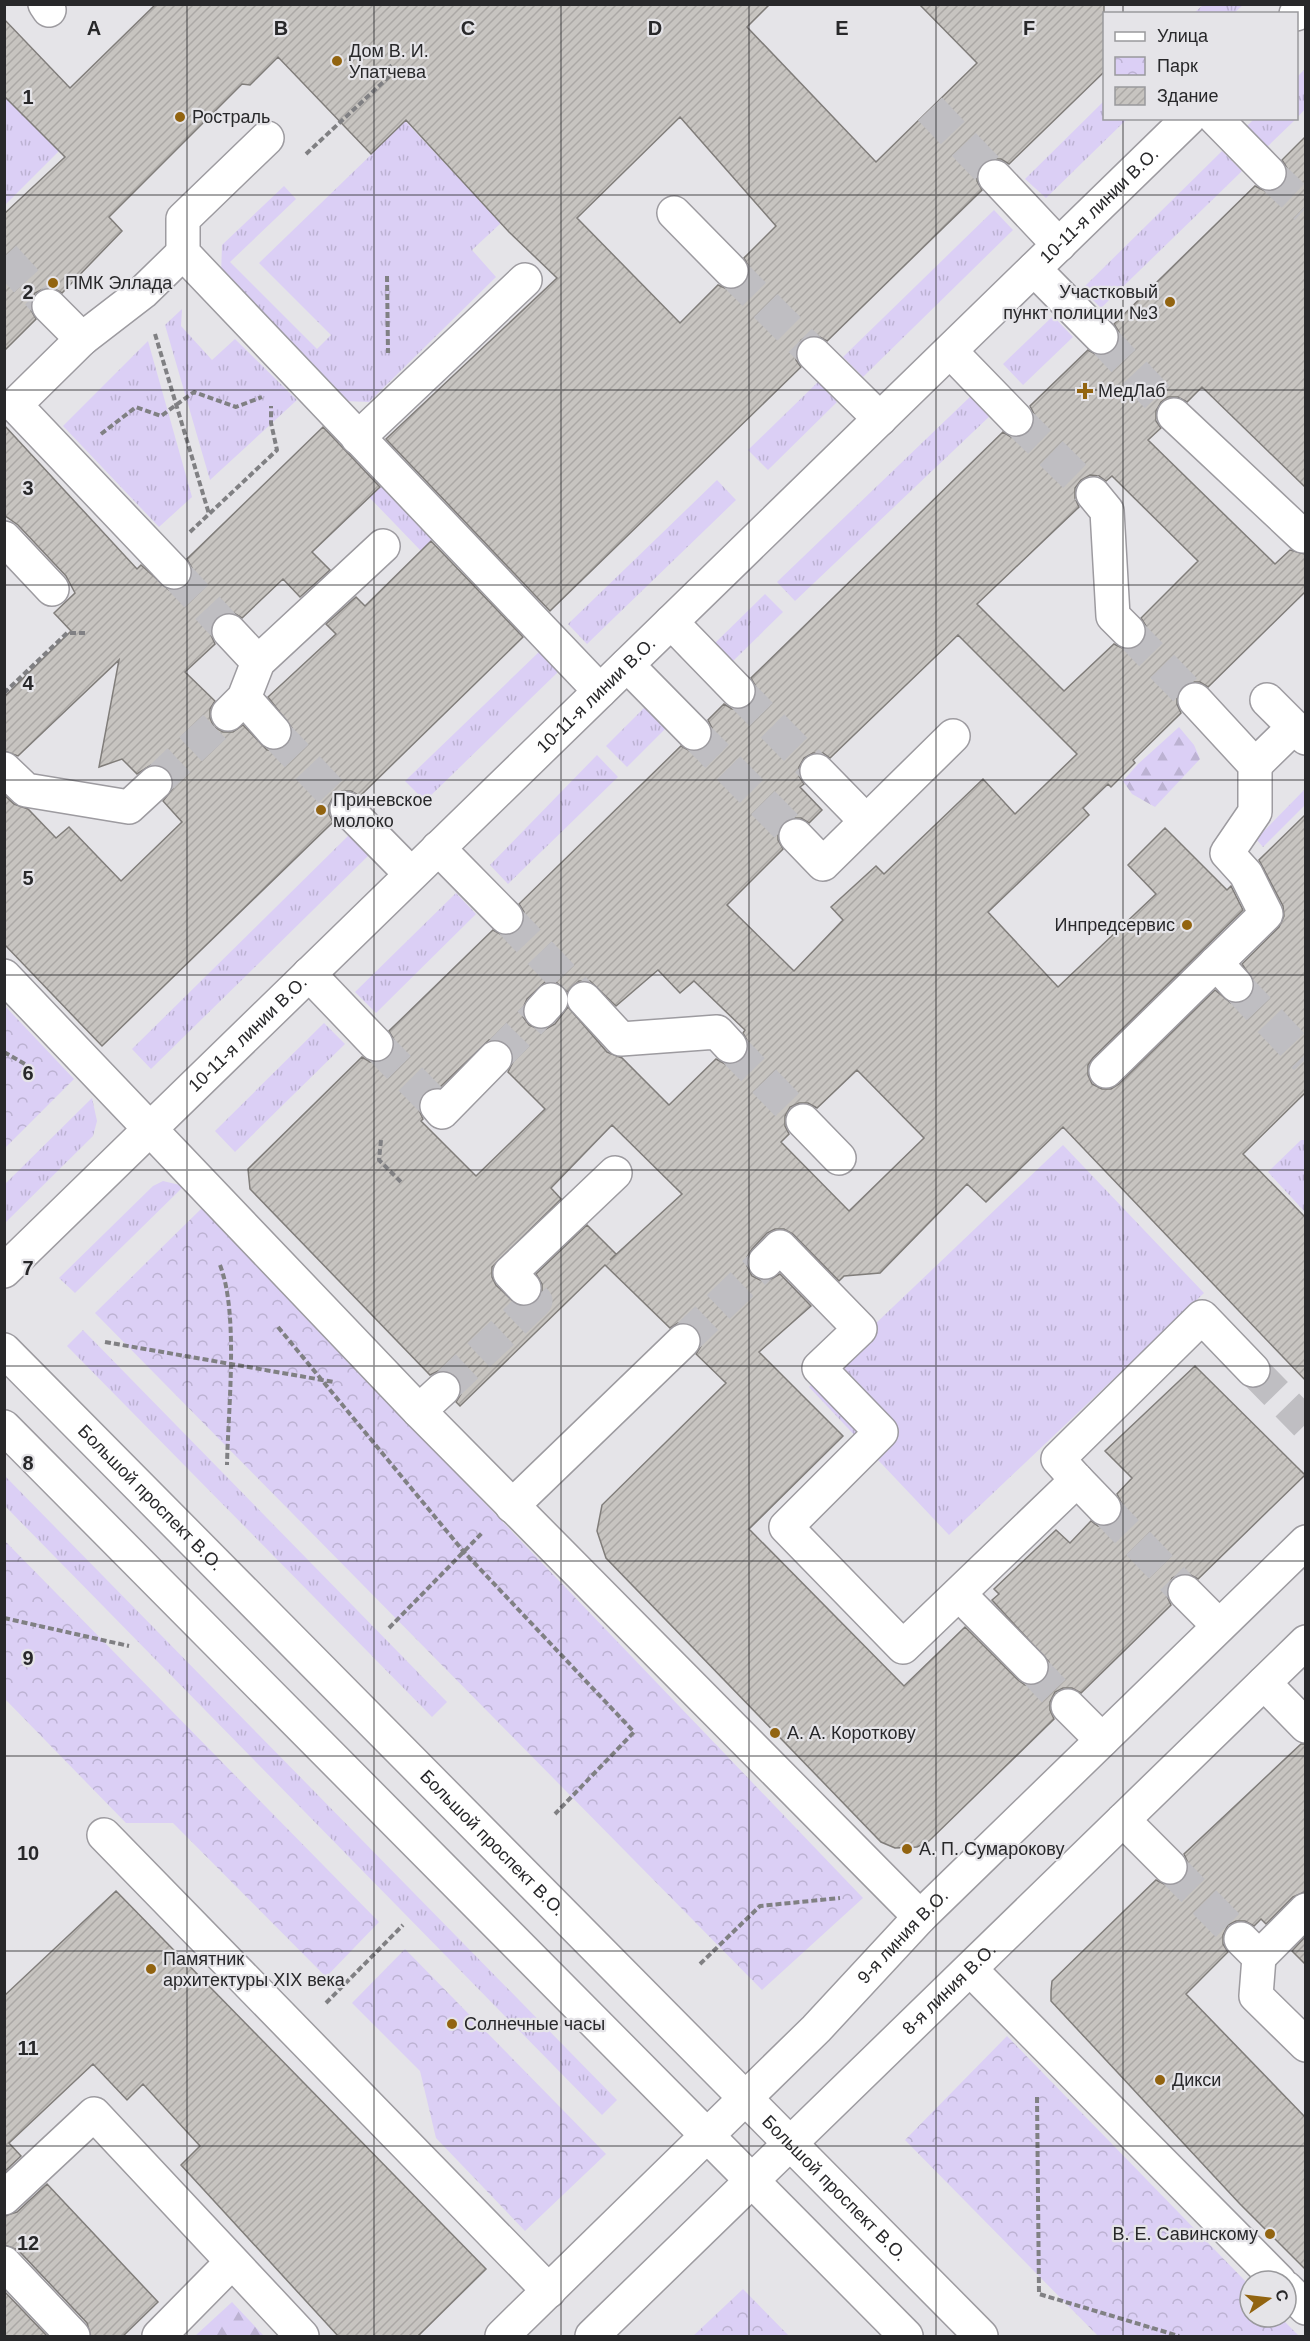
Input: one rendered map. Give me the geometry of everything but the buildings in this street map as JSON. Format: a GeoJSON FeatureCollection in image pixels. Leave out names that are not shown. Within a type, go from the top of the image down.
{"type":"FeatureCollection","features":[{"type":"Feature","properties":{"kind":"main road","name":"10-11-я линии В.О."},"geometry":{"type":"LineString","coordinates":[[4,1271],[1187,120]]}},
{"type":"Feature","properties":{"kind":"main road"},"geometry":{"type":"LineString","coordinates":[[1217,120],[1269,173]]}},
{"type":"Feature","properties":{"kind":"main road"},"geometry":{"type":"LineString","coordinates":[[267,138],[183,219],[183,252],[600,691]]}},
{"type":"Feature","properties":{"kind":"main road"},"geometry":{"type":"LineString","coordinates":[[995,177],[1059,244]]}},
{"type":"Feature","properties":{"kind":"main road"},"geometry":{"type":"LineString","coordinates":[[674,213],[732,271]]}},
{"type":"Feature","properties":{"kind":"main road"},"geometry":{"type":"LineString","coordinates":[[167,565],[56,447],[10,410],[82,339],[143,292],[183,252]]}},
{"type":"Feature","properties":{"kind":"main road"},"geometry":{"type":"LineString","coordinates":[[1034,269],[1101,337]]}},
{"type":"Feature","properties":{"kind":"main road"},"geometry":{"type":"LineString","coordinates":[[358,438],[525,280]]}},
{"type":"Feature","properties":{"kind":"main road"},"geometry":{"type":"LineString","coordinates":[[49,306],[82,339]]}},
{"type":"Feature","properties":{"kind":"main road"},"geometry":{"type":"LineString","coordinates":[[950,351],[1016,419]]}},
{"type":"Feature","properties":{"kind":"main road"},"geometry":{"type":"LineString","coordinates":[[814,354],[880,419]]}},
{"type":"Feature","properties":{"kind":"main road"},"geometry":{"type":"LineString","coordinates":[[1174,415],[1303,536]]}},
{"type":"Feature","properties":{"kind":"main road"},"geometry":{"type":"LineString","coordinates":[[1093,494],[1107,511],[1113,616],[1128,631]]}},
{"type":"Feature","properties":{"kind":"main road"},"geometry":{"type":"LineString","coordinates":[[4,537],[52,589]]}},
{"type":"Feature","properties":{"kind":"main road"},"geometry":{"type":"LineString","coordinates":[[274,732],[236,706],[258,662],[383,546]]}},
{"type":"Feature","properties":{"kind":"main road"},"geometry":{"type":"LineString","coordinates":[[671,622],[738,691]]}},
{"type":"Feature","properties":{"kind":"main road"},"geometry":{"type":"LineString","coordinates":[[229,631],[258,662]]}},
{"type":"Feature","properties":{"kind":"main road"},"geometry":{"type":"LineString","coordinates":[[627,665],[694,733]]}},
{"type":"Feature","properties":{"kind":"main road"},"geometry":{"type":"LineString","coordinates":[[1106,1071],[1226,974],[1266,914],[1246,873],[1227,853],[1255,812],[1255,765],[1195,700]]}},
{"type":"Feature","properties":{"kind":"main road"},"geometry":{"type":"LineString","coordinates":[[1255,765],[1300,733],[1267,700]]}},
{"type":"Feature","properties":{"kind":"main road"},"geometry":{"type":"LineString","coordinates":[[796,836],[823,864],[953,736]]}},
{"type":"Feature","properties":{"kind":"main road"},"geometry":{"type":"LineString","coordinates":[[4,769],[26,789],[129,807],[155,783]]}},
{"type":"Feature","properties":{"kind":"main road"},"geometry":{"type":"LineString","coordinates":[[817,771],[866,821]]}},
{"type":"Feature","properties":{"kind":"main road"},"geometry":{"type":"LineString","coordinates":[[347,808],[411,874]]}},
{"type":"Feature","properties":{"kind":"main road"},"geometry":{"type":"LineString","coordinates":[[438,848],[506,917]]}},
{"type":"Feature","properties":{"kind":"main road"},"geometry":{"type":"LineString","coordinates":[[309,974],[376,1044]]}},
{"type":"Feature","properties":{"kind":"main road"},"geometry":{"type":"LineString","coordinates":[[4,976],[419,1411],[920,1917]]}},
{"type":"Feature","properties":{"kind":"main road"},"geometry":{"type":"LineString","coordinates":[[584,999],[621,1039],[717,1032],[730,1046]]}},
{"type":"Feature","properties":{"kind":"main road"},"geometry":{"type":"LineString","coordinates":[[437,1106],[442,1112],[495,1058]]}},
{"type":"Feature","properties":{"kind":"main road"},"geometry":{"type":"LineString","coordinates":[[803,1121],[839,1158]]}},
{"type":"Feature","properties":{"kind":"main road"},"geometry":{"type":"LineString","coordinates":[[524,1288],[510,1273],[615,1173]]}},
{"type":"Feature","properties":{"kind":"main road"},"geometry":{"type":"LineString","coordinates":[[765,1262],[780,1246],[860,1329],[819,1368],[880,1432],[786,1527],[903,1647],[1077,1480]]}},
{"type":"Feature","properties":{"kind":"main road"},"geometry":{"type":"LineString","coordinates":[[1104,1508],[1058,1459],[1202,1317],[1252,1370]]}},
{"type":"Feature","properties":{"kind":"main road"},"geometry":{"type":"LineString","coordinates":[[512,1506],[683,1341]]}},
{"type":"Feature","properties":{"kind":"main road","name":"Большой проспект В.О."},"geometry":{"type":"LineString","coordinates":[[4,1350],[747,2097],[981,2337]]}},
{"type":"Feature","properties":{"kind":"main road"},"geometry":{"type":"LineString","coordinates":[[419,1411],[443,1389]]}},
{"type":"Feature","properties":{"kind":"main road"},"geometry":{"type":"LineString","coordinates":[[4,1427],[906,2337]]}},
{"type":"Feature","properties":{"kind":"main road","name":"9-я линия В.О."},"geometry":{"type":"LineString","coordinates":[[502,2337],[816,2029],[920,1917],[1305,1542]]}},
{"type":"Feature","properties":{"kind":"main road"},"geometry":{"type":"LineString","coordinates":[[1185,1592],[1219,1626]]}},
{"type":"Feature","properties":{"kind":"main road"},"geometry":{"type":"LineString","coordinates":[[959,1594],[1031,1667]]}},
{"type":"Feature","properties":{"kind":"main road","name":"8-я линия В.О."},"geometry":{"type":"LineString","coordinates":[[592,2336],[1305,1642]]}},
{"type":"Feature","properties":{"kind":"main road"},"geometry":{"type":"LineString","coordinates":[[1264,1683],[1305,1726]]}},
{"type":"Feature","properties":{"kind":"main road"},"geometry":{"type":"LineString","coordinates":[[1068,1706],[1102,1740]]}},
{"type":"Feature","properties":{"kind":"main road"},"geometry":{"type":"LineString","coordinates":[[1122,1820],[1170,1867]]}},
{"type":"Feature","properties":{"kind":"main road"},"geometry":{"type":"LineString","coordinates":[[104,1834],[549,2291]]}},
{"type":"Feature","properties":{"kind":"main road"},"geometry":{"type":"LineString","coordinates":[[1305,1911],[1250,1948],[1256,1996],[1305,2045]]}},
{"type":"Feature","properties":{"kind":"main road"},"geometry":{"type":"LineString","coordinates":[[970,1969],[1267,2269]]}},
{"type":"Feature","properties":{"kind":"main road"},"geometry":{"type":"LineString","coordinates":[[4,2198],[94,2114],[302,2337]]}},
{"type":"Feature","properties":{"kind":"main road"},"geometry":{"type":"LineString","coordinates":[[159,2337],[232,2262]]}},
{"type":"Feature","properties":{"kind":"main road"},"geometry":{"type":"LineString","coordinates":[[4,2263],[73,2337]]}},
{"type":"Feature","properties":{"kind":"path"},"geometry":{"type":"LineString","coordinates":[[341,121],[394,72],[389,65]]}},
{"type":"Feature","properties":{"kind":"path"},"geometry":{"type":"LineString","coordinates":[[387,276],[389,409]]}},
{"type":"Feature","properties":{"kind":"path"},"geometry":{"type":"LineString","coordinates":[[143,292],[209,514]]}},
{"type":"Feature","properties":{"kind":"path"},"geometry":{"type":"LineString","coordinates":[[56,447],[106,432],[136,407],[161,416],[194,392],[236,407],[271,393]]}},
{"type":"Feature","properties":{"kind":"path"},"geometry":{"type":"LineString","coordinates":[[167,565],[209,514],[277,450],[271,423]]}},
{"type":"Feature","properties":{"kind":"path"},"geometry":{"type":"LineString","coordinates":[[4,693],[67,633],[85,633]]}},
{"type":"Feature","properties":{"kind":"path"},"geometry":{"type":"LineString","coordinates":[[381,1140],[379,1160],[402,1183]]}},
{"type":"Feature","properties":{"kind":"path"},"geometry":{"type":"LineString","coordinates":[[227,1465],[230,1312],[226,1280],[220,1261],[228,1267]]}},
{"type":"Feature","properties":{"kind":"path"},"geometry":{"type":"LineString","coordinates":[[277,1326],[464,1552],[634,1732],[555,1814]]}},
{"type":"Feature","properties":{"kind":"path"},"geometry":{"type":"LineString","coordinates":[[105,1342],[343,1384]]}},
{"type":"Feature","properties":{"kind":"path"},"geometry":{"type":"LineString","coordinates":[[389,1628],[512,1506]]}},
{"type":"Feature","properties":{"kind":"path"},"geometry":{"type":"LineString","coordinates":[[4,1618],[129,1646]]}},
{"type":"Feature","properties":{"kind":"path"},"geometry":{"type":"LineString","coordinates":[[700,1964],[760,1906],[838,1897],[846,1900]]}},
{"type":"Feature","properties":{"kind":"path"},"geometry":{"type":"LineString","coordinates":[[297,2032],[403,1924]]}},
{"type":"Feature","properties":{"kind":"path"},"geometry":{"type":"LineString","coordinates":[[1037,2090],[1039,2294],[1179,2337]]}},
{"type":"Feature","properties":{"kind":"green space"},"geometry":{"type":"Polygon","coordinates":[[[1203,4],[1243,5],[1235,12],[1195,12],[1203,4]]]}},
{"type":"Feature","properties":{"kind":"green space"},"geometry":{"type":"Polygon","coordinates":[[[1305,69],[1305,109],[1298,117],[1298,76],[1305,69]]]}},
{"type":"Feature","properties":{"kind":"green space"},"geometry":{"type":"Polygon","coordinates":[[[5,96],[59,151],[5,205],[5,96]]]}},
{"type":"Feature","properties":{"kind":"green space"},"geometry":{"type":"Polygon","coordinates":[[[1103,102],[1103,120],[1126,120],[1046,198],[1025,179],[1103,102]]]}},
{"type":"Feature","properties":{"kind":"green space"},"geometry":{"type":"Polygon","coordinates":[[[393,108],[501,223],[472,250],[496,277],[369,402],[345,401],[221,276],[222,245],[284,186],[296,199],[230,262],[317,349],[331,335],[259,263],[377,149],[393,108]]]}},
{"type":"Feature","properties":{"kind":"green space"},"geometry":{"type":"Polygon","coordinates":[[[1253,120],[1295,120],[1267,147],[1247,126],[1253,120]]]}},
{"type":"Feature","properties":{"kind":"green space"},"geometry":{"type":"Polygon","coordinates":[[[1222,151],[1242,171],[1101,308],[1082,289],[1222,151]]]}},
{"type":"Feature","properties":{"kind":"green space"},"geometry":{"type":"Polygon","coordinates":[[[994,210],[1013,230],[863,377],[843,357],[994,210]]]}},
{"type":"Feature","properties":{"kind":"green space"},"geometry":{"type":"Polygon","coordinates":[[[182,309],[181,326],[212,360],[235,339],[297,400],[210,480],[165,325],[182,309]]]}},
{"type":"Feature","properties":{"kind":"green space"},"geometry":{"type":"Polygon","coordinates":[[[1053,316],[1073,337],[1023,385],[1003,364],[1053,316]]]}},
{"type":"Feature","properties":{"kind":"green space"},"geometry":{"type":"Polygon","coordinates":[[[148,341],[192,497],[159,527],[63,426],[148,341]]]}},
{"type":"Feature","properties":{"kind":"green space"},"geometry":{"type":"Polygon","coordinates":[[[818,382],[837,402],[768,470],[748,450],[818,382]]]}},
{"type":"Feature","properties":{"kind":"green space"},"geometry":{"type":"Polygon","coordinates":[[[973,394],[992,414],[795,601],[777,582],[973,394]]]}},
{"type":"Feature","properties":{"kind":"green space"},"geometry":{"type":"Polygon","coordinates":[[[717,480],[736,500],[587,644],[568,624],[717,480]]]}},
{"type":"Feature","properties":{"kind":"green space"},"geometry":{"type":"Polygon","coordinates":[[[381,486],[433,539],[421,551],[369,497],[381,486]]]}},
{"type":"Feature","properties":{"kind":"green space"},"geometry":{"type":"Polygon","coordinates":[[[765,594],[783,612],[731,663],[713,645],[765,594]]]}},
{"type":"Feature","properties":{"kind":"green space"},"geometry":{"type":"Polygon","coordinates":[[[540,651],[559,671],[425,801],[405,781],[540,651]]]}},
{"type":"Feature","properties":{"kind":"green space"},"geometry":{"type":"Polygon","coordinates":[[[647,705],[668,726],[627,767],[606,746],[647,705]]]}},
{"type":"Feature","properties":{"kind":"green space"},"geometry":{"type":"Polygon","coordinates":[[[1179,727],[1194,745],[1200,759],[1155,807],[1132,794],[1123,781],[1138,764],[1179,727]]]}},
{"type":"Feature","properties":{"kind":"green space"},"geometry":{"type":"Polygon","coordinates":[[[597,755],[618,777],[508,884],[490,865],[597,755]]]}},
{"type":"Feature","properties":{"kind":"green space"},"geometry":{"type":"Polygon","coordinates":[[[1305,789],[1305,805],[1263,847],[1256,839],[1305,789]]]}},
{"type":"Feature","properties":{"kind":"green space"},"geometry":{"type":"Polygon","coordinates":[[[349,835],[369,855],[151,1069],[132,1049],[349,835]]]}},
{"type":"Feature","properties":{"kind":"green space"},"geometry":{"type":"Polygon","coordinates":[[[456,893],[476,914],[376,1013],[355,992],[456,893]]]}},
{"type":"Feature","properties":{"kind":"green space"},"geometry":{"type":"Polygon","coordinates":[[[5,1006],[74,1079],[5,1148],[5,1006]]]}},
{"type":"Feature","properties":{"kind":"green space"},"geometry":{"type":"Polygon","coordinates":[[[324,1023],[345,1044],[235,1152],[215,1131],[324,1023]]]}},
{"type":"Feature","properties":{"kind":"green space"},"geometry":{"type":"Polygon","coordinates":[[[92,1098],[97,1121],[93,1136],[5,1223],[5,1184],[92,1098]]]}},
{"type":"Feature","properties":{"kind":"green space"},"geometry":{"type":"Polygon","coordinates":[[[1301,1140],[1305,1140],[1305,1212],[1268,1172],[1301,1140]]]}},
{"type":"Feature","properties":{"kind":"green space"},"geometry":{"type":"Polygon","coordinates":[[[1063,1145],[1204,1293],[949,1535],[809,1387],[1063,1145]]]}},
{"type":"Feature","properties":{"kind":"green space"},"geometry":{"type":"Polygon","coordinates":[[[163,1181],[184,1186],[75,1293],[59,1278],[153,1186],[163,1181]]]}},
{"type":"Feature","properties":{"kind":"green space"},"geometry":{"type":"Polygon","coordinates":[[[202,1208],[863,1898],[762,1990],[95,1313],[202,1208]]]}},
{"type":"Feature","properties":{"kind":"green space"},"geometry":{"type":"Polygon","coordinates":[[[83,1330],[447,1702],[432,1717],[67,1346],[83,1330]]]}},
{"type":"Feature","properties":{"kind":"green space"},"geometry":{"type":"Polygon","coordinates":[[[4,1475],[617,2100],[602,2115],[5,1506],[4,1475]]]}},
{"type":"Feature","properties":{"kind":"green space"},"geometry":{"type":"Polygon","coordinates":[[[4,1540],[379,1922],[326,1977],[173,1823],[126,1823],[5,1699],[4,1540]]]}},
{"type":"Feature","properties":{"kind":"green space"},"geometry":{"type":"Polygon","coordinates":[[[405,1949],[606,2154],[525,2231],[436,2138],[420,2071],[352,2003],[405,1949]]]}},
{"type":"Feature","properties":{"kind":"green space"},"geometry":{"type":"Polygon","coordinates":[[[1007,2036],[1238,2274],[1238,2329],[1292,2329],[1299,2336],[1098,2336],[905,2140],[1007,2036]]]}},
{"type":"Feature","properties":{"kind":"green space"},"geometry":{"type":"Polygon","coordinates":[[[743,2289],[789,2336],[693,2336],[743,2289]]]}},
{"type":"Feature","properties":{"kind":"green space"},"geometry":{"type":"Polygon","coordinates":[[[232,2302],[264,2336],[195,2336],[232,2302]]]}},
{"type":"Feature","properties":{"kind":"tunnel"},"geometry":{"type":"LineString","coordinates":[[930,109],[995,177]]}},
{"type":"Feature","properties":{"kind":"tunnel"},"geometry":{"type":"LineString","coordinates":[[1269,173],[1306,208]]}},
{"type":"Feature","properties":{"kind":"tunnel"},"geometry":{"type":"LineString","coordinates":[[4,257],[49,306]]}},
{"type":"Feature","properties":{"kind":"tunnel"},"geometry":{"type":"LineString","coordinates":[[731,271],[814,354]]}},
{"type":"Feature","properties":{"kind":"tunnel"},"geometry":{"type":"LineString","coordinates":[[1101,337],[1174,415]]}},
{"type":"Feature","properties":{"kind":"tunnel"},"geometry":{"type":"LineString","coordinates":[[1016,419],[1093,494]]}},
{"type":"Feature","properties":{"kind":"tunnel"},"geometry":{"type":"LineString","coordinates":[[174,572],[229,631]]}},
{"type":"Feature","properties":{"kind":"tunnel"},"geometry":{"type":"LineString","coordinates":[[1128,631],[1195,700]]}},
{"type":"Feature","properties":{"kind":"tunnel"},"geometry":{"type":"LineString","coordinates":[[738,691],[817,771]]}},
{"type":"Feature","properties":{"kind":"tunnel"},"geometry":{"type":"LineString","coordinates":[[155,783],[228,714]]}},
{"type":"Feature","properties":{"kind":"tunnel"},"geometry":{"type":"LineString","coordinates":[[274,732],[347,809]]}},
{"type":"Feature","properties":{"kind":"tunnel"},"geometry":{"type":"LineString","coordinates":[[694,733],[796,836]]}},
{"type":"Feature","properties":{"kind":"tunnel"},"geometry":{"type":"LineString","coordinates":[[506,917],[584,999]]}},
{"type":"Feature","properties":{"kind":"tunnel"},"geometry":{"type":"LineString","coordinates":[[1236,985],[1306,1059]]}},
{"type":"Feature","properties":{"kind":"tunnel"},"geometry":{"type":"LineString","coordinates":[[495,1058],[541,1011]]}},
{"type":"Feature","properties":{"kind":"tunnel"},"geometry":{"type":"LineString","coordinates":[[376,1044],[437,1106]]}},
{"type":"Feature","properties":{"kind":"tunnel"},"geometry":{"type":"LineString","coordinates":[[730,1046],[803,1121]]}},
{"type":"Feature","properties":{"kind":"tunnel"},"geometry":{"type":"LineString","coordinates":[[683,1341],[765,1262]]}},
{"type":"Feature","properties":{"kind":"tunnel"},"geometry":{"type":"LineString","coordinates":[[443,1389],[536,1301],[524,1288]]}},
{"type":"Feature","properties":{"kind":"tunnel"},"geometry":{"type":"LineString","coordinates":[[1253,1370],[1306,1424]]}},
{"type":"Feature","properties":{"kind":"tunnel"},"geometry":{"type":"LineString","coordinates":[[1104,1508],[1185,1592]]}},
{"type":"Feature","properties":{"kind":"tunnel"},"geometry":{"type":"LineString","coordinates":[[1031,1667],[1068,1706]]}},
{"type":"Feature","properties":{"kind":"tunnel"},"geometry":{"type":"LineString","coordinates":[[1170,1867],[1241,1939]]}},
{"type":"Feature","properties":{"kind":"place","name":"Дом В. И. Упатчева"},"geometry":{"type":"Point","coordinates":[337,61]}},
{"type":"Feature","properties":{"kind":"place","name":"Ростраль"},"geometry":{"type":"Point","coordinates":[180,117]}},
{"type":"Feature","properties":{"kind":"place","name":"ПМК Эллада"},"geometry":{"type":"Point","coordinates":[53,283]}},
{"type":"Feature","properties":{"kind":"place","name":"Участковый пункт полиции №3"},"geometry":{"type":"Point","coordinates":[1170,302]}},
{"type":"Feature","properties":{"kind":"place","name":"МедЛаб"},"geometry":{"type":"Point","coordinates":[1085,391]}},
{"type":"Feature","properties":{"kind":"place","name":"Приневское молоко"},"geometry":{"type":"Point","coordinates":[321,810]}},
{"type":"Feature","properties":{"kind":"place","name":"Инпредсервис"},"geometry":{"type":"Point","coordinates":[1187,925]}},
{"type":"Feature","properties":{"kind":"place","name":"А. А. Короткову"},"geometry":{"type":"Point","coordinates":[775,1733]}},
{"type":"Feature","properties":{"kind":"place","name":"А. П. Сумарокову"},"geometry":{"type":"Point","coordinates":[907,1849]}},
{"type":"Feature","properties":{"kind":"place","name":"Памятник архитектуры XIX века"},"geometry":{"type":"Point","coordinates":[151,1969]}},
{"type":"Feature","properties":{"kind":"place","name":"Солнечные часы"},"geometry":{"type":"Point","coordinates":[452,2024]}},
{"type":"Feature","properties":{"kind":"place","name":"Дикси"},"geometry":{"type":"Point","coordinates":[1160,2080]}},
{"type":"Feature","properties":{"kind":"place","name":"В. Е. Савинскому"},"geometry":{"type":"Point","coordinates":[1270,2234]}}]}
